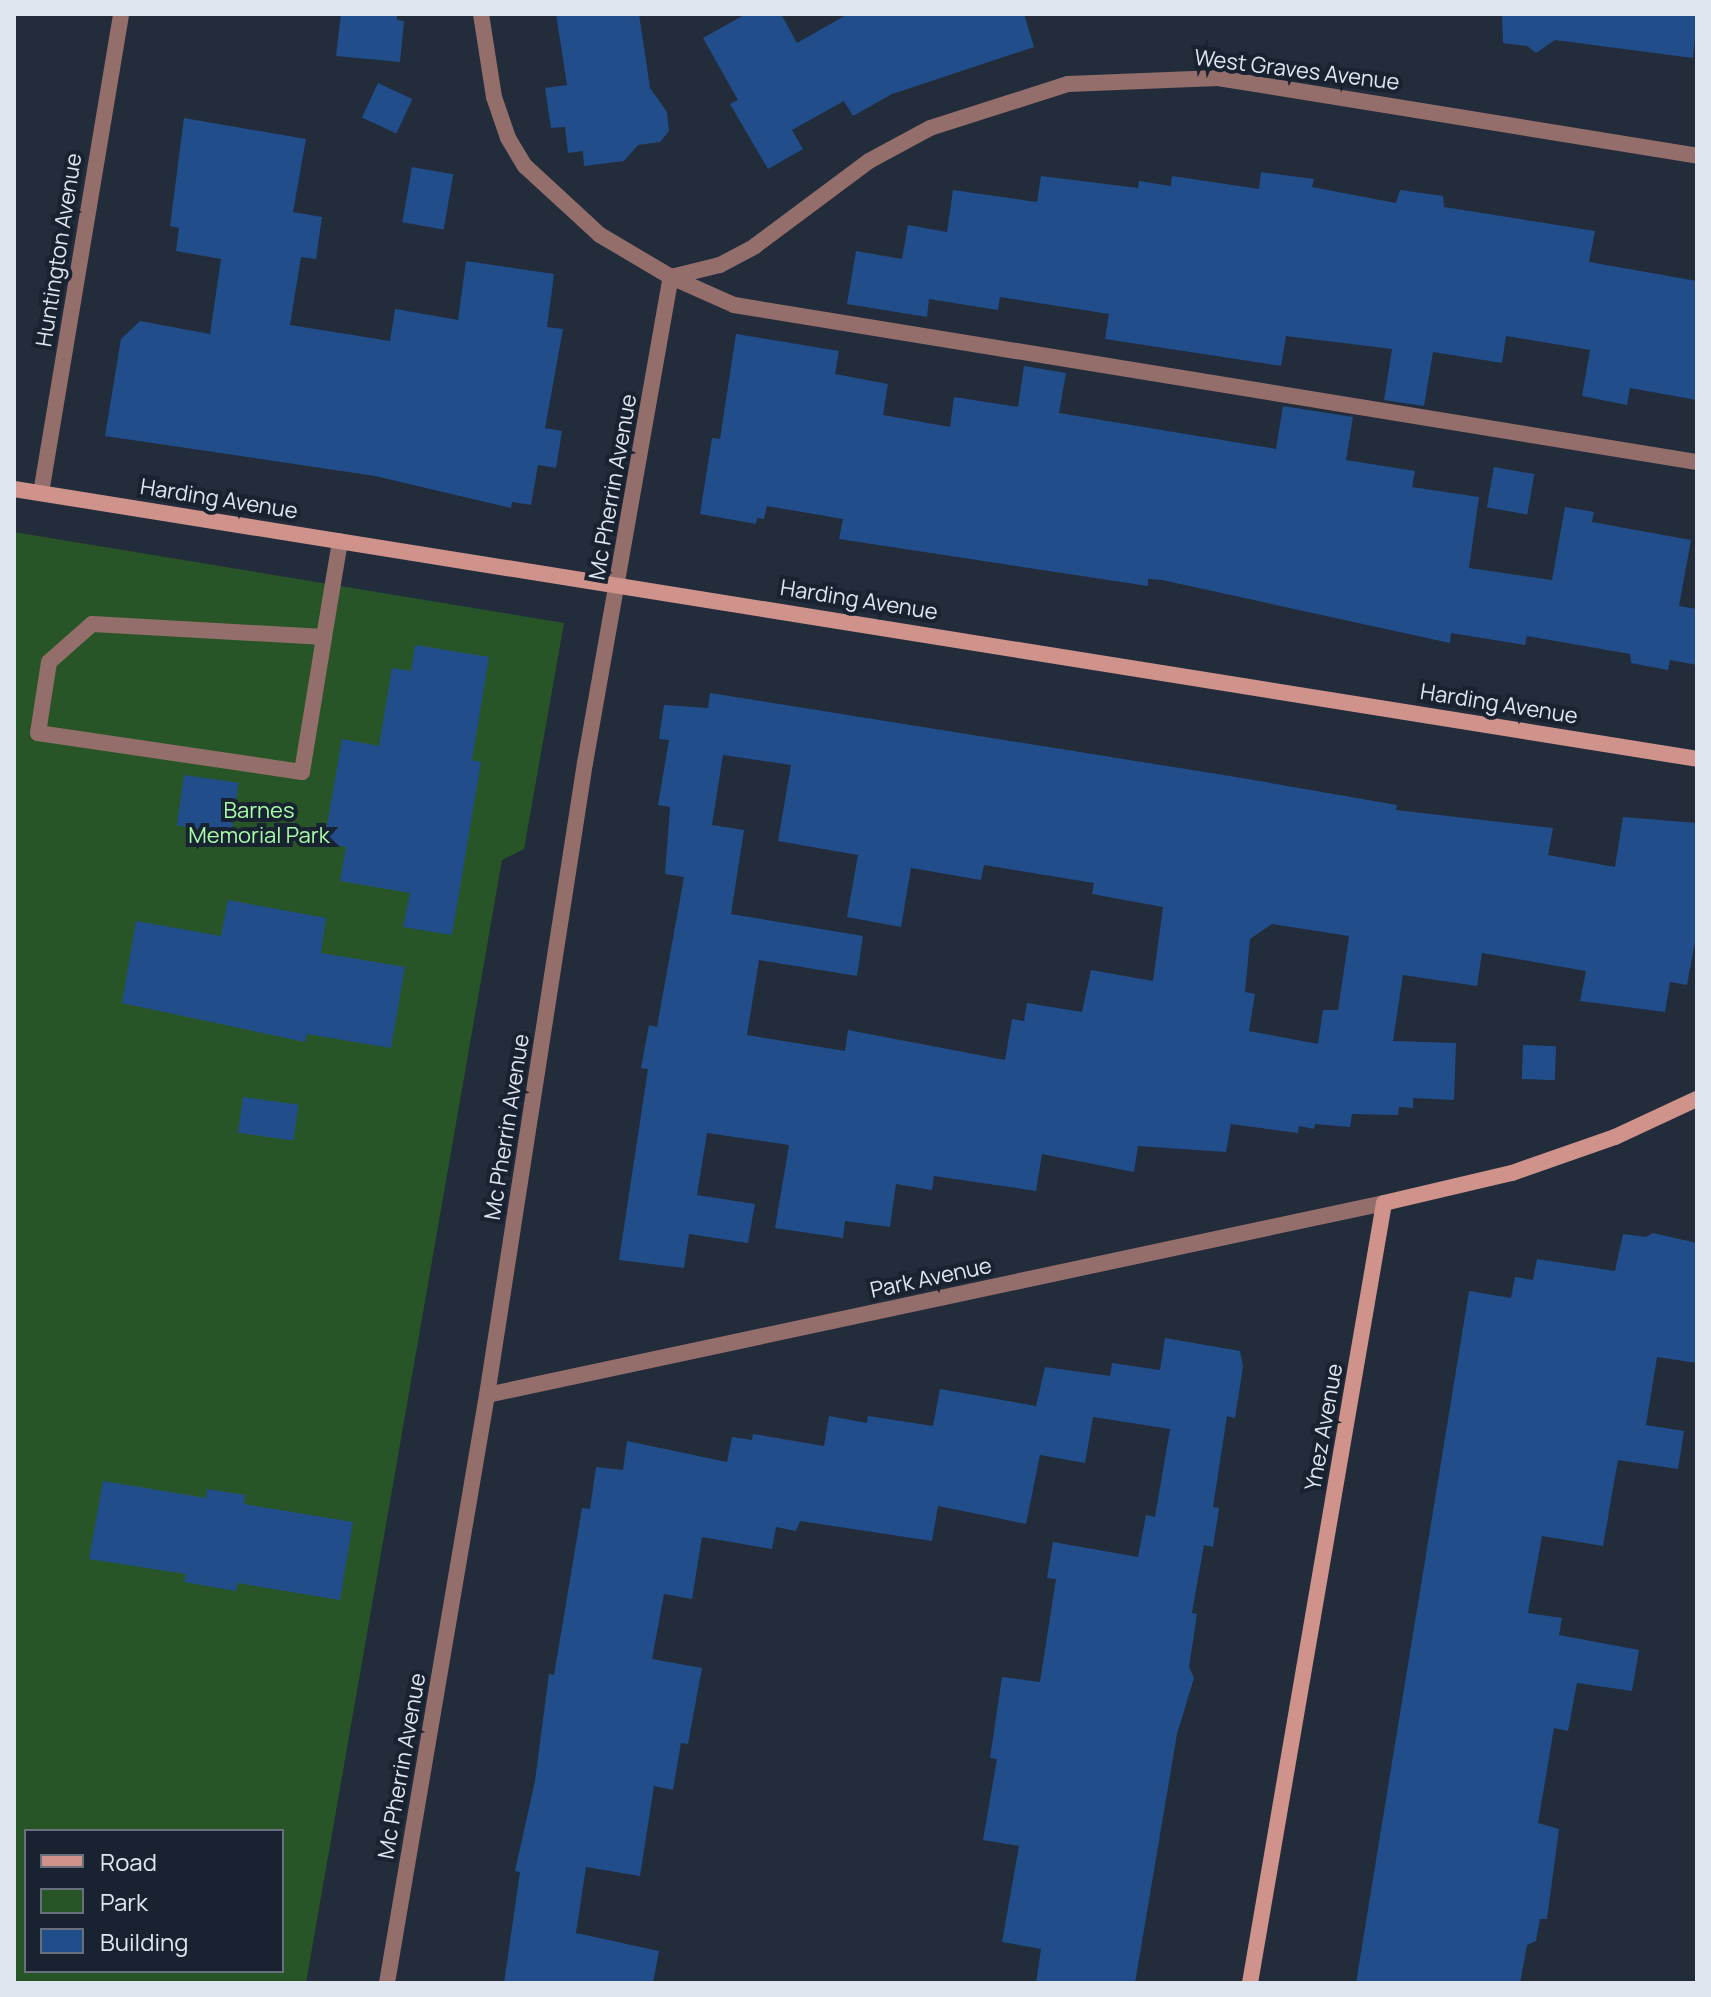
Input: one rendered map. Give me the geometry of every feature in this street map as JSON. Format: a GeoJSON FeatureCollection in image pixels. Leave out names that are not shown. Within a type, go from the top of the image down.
{"type":"FeatureCollection","features":[{"type":"Feature","properties":{"kind":"street","name":"Huntington Avenue"},"geometry":{"type":"LineString","coordinates":[[41,493],[121,14]]}},
{"type":"Feature","properties":{"kind":"street"},"geometry":{"type":"LineString","coordinates":[[481,14],[494,97],[525,166],[600,235],[671,277],[734,305],[1697,462]]}},
{"type":"Feature","properties":{"kind":"street","name":"West Graves Avenue"},"geometry":{"type":"LineString","coordinates":[[671,277],[720,265],[755,246],[869,161],[930,128],[1068,84],[1218,78],[1697,156]]}},
{"type":"Feature","properties":{"kind":"street","name":"Mc Pherrin Avenue"},"geometry":{"type":"LineString","coordinates":[[387,1983],[487,1395],[585,763],[671,277]]}},
{"type":"Feature","properties":{"kind":"street","name":"Harding Avenue"},"geometry":{"type":"LineString","coordinates":[[14,489],[1697,759]]}},
{"type":"Feature","properties":{"kind":"street"},"geometry":{"type":"LineString","coordinates":[[324,637],[92,624],[49,662],[38,733],[302,772],[340,541]]}},
{"type":"Feature","properties":{"kind":"street"},"geometry":{"type":"LineString","coordinates":[[1384,1203],[1512,1173],[1615,1137],[1697,1099]]}},
{"type":"Feature","properties":{"kind":"street","name":"Park Avenue"},"geometry":{"type":"LineString","coordinates":[[487,1395],[1384,1203]]}},
{"type":"Feature","properties":{"kind":"street","name":"Ynez Avenue"},"geometry":{"type":"LineString","coordinates":[[1250,1983],[1384,1203]]}},
{"type":"Feature","properties":{"kind":"green space","name":"Barnes Memorial Park"},"geometry":{"type":"Polygon","coordinates":[[[14,532],[564,623],[524,849],[502,860],[306,1983],[14,1983],[14,532]]]}},
{"type":"Feature","properties":{"kind":"building"},"geometry":{"type":"Polygon","coordinates":[[[341,14],[397,14],[397,20],[404,21],[400,62],[336,56],[341,14]]]}},
{"type":"Feature","properties":{"kind":"building"},"geometry":{"type":"Polygon","coordinates":[[[556,14],[639,14],[650,88],[667,112],[669,131],[660,142],[638,145],[624,161],[584,166],[583,151],[568,153],[565,127],[551,128],[545,88],[567,85],[556,14]]]}},
{"type":"Feature","properties":{"kind":"building"},"geometry":{"type":"Polygon","coordinates":[[[746,14],[781,14],[797,43],[848,14],[1024,14],[1034,47],[892,94],[853,116],[844,101],[792,130],[803,149],[768,169],[730,104],[738,100],[703,38],[746,14]]]}},
{"type":"Feature","properties":{"kind":"building"},"geometry":{"type":"Polygon","coordinates":[[[1502,14],[1697,14],[1693,58],[1555,40],[1536,53],[1527,46],[1503,43],[1502,14]]]}},
{"type":"Feature","properties":{"kind":"building"},"geometry":{"type":"Polygon","coordinates":[[[378,83],[412,99],[396,133],[362,117],[378,83]]]}},
{"type":"Feature","properties":{"kind":"building"},"geometry":{"type":"Polygon","coordinates":[[[184,118],[306,139],[293,212],[322,217],[316,259],[301,257],[290,325],[390,341],[395,309],[458,320],[466,261],[554,274],[547,327],[563,329],[545,428],[562,431],[556,468],[538,465],[531,505],[512,502],[511,508],[375,476],[105,436],[121,339],[140,321],[210,334],[221,259],[176,251],[179,228],[170,226],[184,118]]]}},
{"type":"Feature","properties":{"kind":"building"},"geometry":{"type":"Polygon","coordinates":[[[412,167],[453,174],[444,229],[402,222],[412,167]]]}},
{"type":"Feature","properties":{"kind":"building"},"geometry":{"type":"Polygon","coordinates":[[[1261,172],[1314,179],[1312,187],[1396,203],[1400,190],[1443,196],[1444,207],[1595,231],[1589,262],[1697,281],[1697,400],[1630,388],[1627,405],[1582,396],[1590,350],[1506,336],[1502,363],[1433,352],[1424,406],[1384,400],[1392,349],[1286,336],[1281,366],[1105,339],[1109,314],[1000,297],[998,310],[929,299],[927,317],[847,304],[856,251],[902,259],[908,225],[947,232],[953,190],[1037,202],[1041,176],[1138,188],[1139,181],[1171,186],[1172,176],[1259,189],[1261,172]]]}},
{"type":"Feature","properties":{"kind":"building"},"geometry":{"type":"Polygon","coordinates":[[[736,334],[839,351],[835,374],[888,384],[883,415],[950,427],[954,397],[1018,407],[1024,366],[1066,373],[1059,413],[1276,449],[1283,406],[1353,417],[1346,460],[1415,471],[1412,487],[1479,497],[1469,568],[1552,580],[1565,507],[1594,512],[1592,522],[1691,540],[1679,606],[1697,609],[1697,665],[1670,660],[1668,670],[1631,663],[1630,654],[1527,636],[1525,645],[1451,633],[1450,643],[1162,580],[1148,579],[1148,586],[839,539],[843,519],[767,506],[764,519],[757,518],[756,524],[700,514],[712,438],[720,439],[736,334]]]}},
{"type":"Feature","properties":{"kind":"building"},"geometry":{"type":"Polygon","coordinates":[[[1494,467],[1534,474],[1527,514],[1487,507],[1494,467]]]}},
{"type":"Feature","properties":{"kind":"building"},"geometry":{"type":"Polygon","coordinates":[[[415,645],[489,657],[472,760],[481,762],[452,935],[403,927],[410,893],[340,881],[346,847],[324,843],[342,739],[379,746],[392,668],[411,671],[415,645]]]}},
{"type":"Feature","properties":{"kind":"building"},"geometry":{"type":"Polygon","coordinates":[[[710,693],[1236,777],[1397,805],[1396,810],[1553,828],[1548,855],[1615,867],[1623,817],[1697,823],[1697,931],[1687,985],[1670,982],[1665,1012],[1580,1001],[1586,971],[1482,953],[1477,986],[1403,975],[1393,1041],[1456,1043],[1454,1100],[1413,1098],[1413,1108],[1399,1107],[1398,1115],[1352,1114],[1350,1127],[1315,1124],[1314,1129],[1299,1126],[1298,1133],[1231,1124],[1226,1152],[1138,1146],[1134,1172],[1042,1154],[1036,1191],[934,1176],[932,1190],[896,1184],[890,1227],[845,1221],[843,1238],[775,1228],[789,1145],[707,1133],[697,1195],[755,1204],[748,1243],[689,1234],[684,1268],[619,1260],[648,1069],[641,1068],[649,1025],[657,1027],[684,877],[665,874],[670,807],[658,805],[669,740],[659,739],[664,705],[708,708],[710,693]],[[723,755],[712,825],[744,830],[731,914],[863,936],[857,976],[759,960],[747,1035],[845,1051],[848,1030],[1005,1060],[1012,1019],[1024,1021],[1027,1003],[1082,1012],[1091,970],[1153,981],[1163,907],[1092,894],[1094,883],[984,865],[981,880],[911,868],[901,927],[847,917],[858,855],[778,841],[791,765],[723,755]],[[1272,924],[1250,939],[1245,992],[1255,994],[1249,1031],[1318,1044],[1323,1010],[1338,1010],[1349,936],[1272,924]]]}},
{"type":"Feature","properties":{"kind":"building"},"geometry":{"type":"Polygon","coordinates":[[[184,775],[238,783],[231,833],[177,826],[184,775]]]}},
{"type":"Feature","properties":{"kind":"building"},"geometry":{"type":"Polygon","coordinates":[[[228,900],[326,918],[321,953],[405,967],[391,1048],[307,1034],[305,1042],[122,1003],[136,921],[221,936],[228,900]]]}},
{"type":"Feature","properties":{"kind":"building"},"geometry":{"type":"Polygon","coordinates":[[[1523,1045],[1556,1046],[1555,1080],[1522,1079],[1523,1045]]]}},
{"type":"Feature","properties":{"kind":"building"},"geometry":{"type":"Polygon","coordinates":[[[243,1097],[298,1105],[293,1140],[238,1133],[243,1097]]]}},
{"type":"Feature","properties":{"kind":"building"},"geometry":{"type":"Polygon","coordinates":[[[1653,1233],[1697,1243],[1697,1363],[1657,1357],[1646,1425],[1684,1431],[1678,1469],[1618,1460],[1603,1546],[1542,1536],[1528,1613],[1562,1618],[1559,1635],[1639,1650],[1632,1691],[1577,1683],[1568,1731],[1554,1728],[1538,1823],[1559,1829],[1547,1919],[1540,1919],[1536,1941],[1527,1945],[1520,1983],[1356,1983],[1469,1291],[1511,1298],[1515,1277],[1533,1280],[1537,1259],[1615,1271],[1623,1234],[1646,1237],[1653,1233]]]}},
{"type":"Feature","properties":{"kind":"building"},"geometry":{"type":"Polygon","coordinates":[[[1165,1338],[1240,1351],[1243,1367],[1235,1418],[1227,1416],[1213,1507],[1219,1508],[1213,1547],[1204,1545],[1192,1613],[1197,1614],[1189,1667],[1194,1678],[1177,1734],[1135,1983],[1036,1983],[1041,1949],[1002,1942],[1019,1846],[983,1840],[997,1759],[990,1758],[1002,1677],[1040,1682],[1056,1579],[1047,1578],[1053,1542],[1138,1557],[1146,1515],[1155,1517],[1170,1429],[1093,1417],[1085,1463],[1040,1455],[1026,1524],[938,1506],[932,1541],[800,1521],[796,1531],[776,1527],[772,1549],[702,1537],[692,1599],[664,1594],[652,1659],[702,1668],[688,1744],[681,1743],[673,1790],[654,1786],[640,1876],[586,1867],[576,1933],[659,1951],[653,1983],[504,1983],[520,1872],[515,1871],[535,1781],[549,1674],[554,1675],[582,1508],[590,1509],[596,1467],[623,1470],[627,1441],[727,1462],[732,1437],[752,1440],[753,1434],[824,1446],[829,1416],[867,1423],[868,1416],[933,1426],[940,1389],[1036,1406],[1045,1367],[1110,1376],[1112,1363],[1160,1370],[1165,1338]]]}},
{"type":"Feature","properties":{"kind":"building"},"geometry":{"type":"Polygon","coordinates":[[[103,1481],[206,1498],[207,1489],[245,1495],[244,1504],[353,1522],[340,1600],[238,1583],[236,1591],[184,1582],[186,1574],[89,1559],[103,1481]]]}}]}
